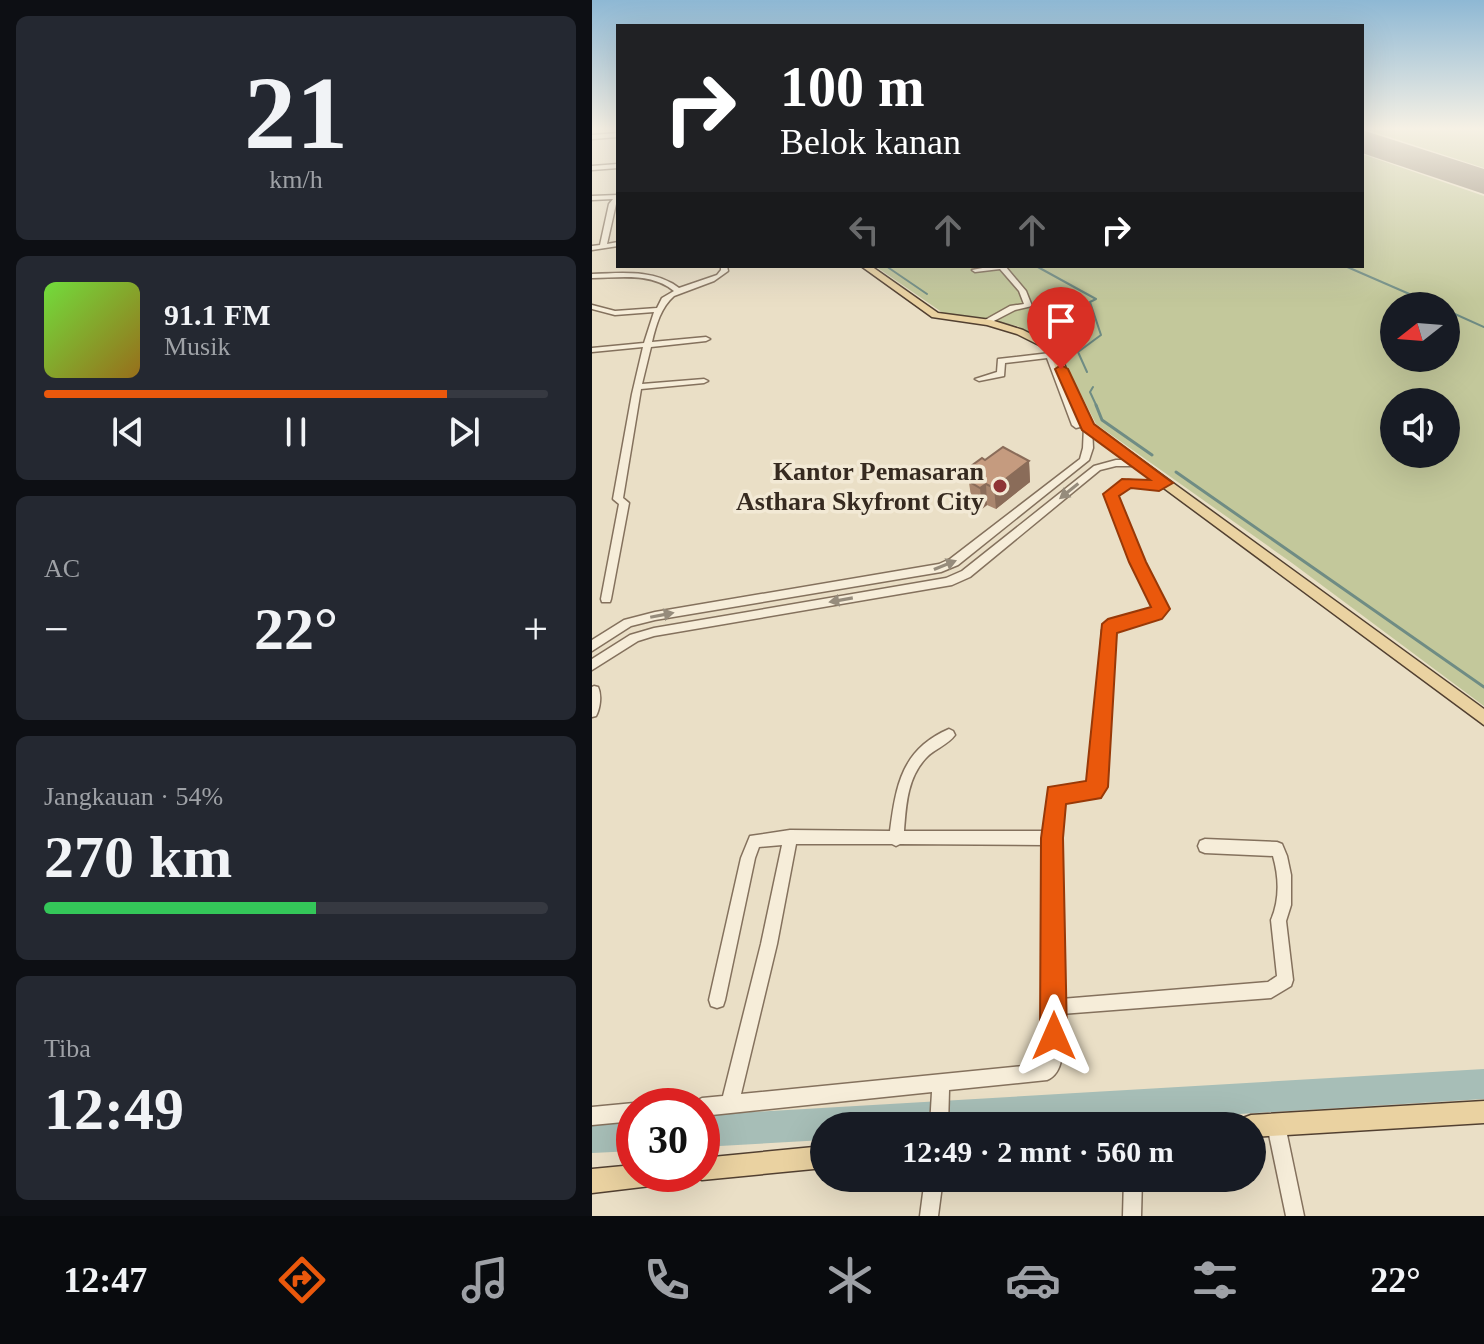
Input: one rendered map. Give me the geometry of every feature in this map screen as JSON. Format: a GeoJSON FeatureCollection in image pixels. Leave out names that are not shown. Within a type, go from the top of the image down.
{"type":"FeatureCollection","features":[{"type":"Feature","properties":{"kind":"main road"},"geometry":{"type":"LineString","coordinates":[[868,268],[935,315],[988,322],[1020,332],[1046,345],[1086,425],[1484,718]]}},
{"type":"Feature","properties":{"kind":"main road"},"geometry":{"type":"LineString","coordinates":[[1266,1125],[1484,1112]]}},
{"type":"Feature","properties":{"kind":"main road"},"geometry":{"type":"LineString","coordinates":[[720,1167],[810,1158]]}},
{"type":"Feature","properties":{"kind":"main road"},"geometry":{"type":"LineString","coordinates":[[594,1185],[616,1181]]}},
{"type":"Feature","properties":{"kind":"street"},"geometry":{"type":"LineString","coordinates":[[592,198],[616,197]]}},
{"type":"Feature","properties":{"kind":"street"},"geometry":{"type":"LineString","coordinates":[[603,247],[612,204],[616,199]]}},
{"type":"Feature","properties":{"kind":"street"},"geometry":{"type":"LineString","coordinates":[[592,248],[616,244]]}},
{"type":"Feature","properties":{"kind":"street"},"geometry":{"type":"LineString","coordinates":[[606,599],[624,503],[618,499],[647,345],[657,310],[677,290],[719,277],[723,268]]}},
{"type":"Feature","properties":{"kind":"street"},"geometry":{"type":"LineString","coordinates":[[975,270],[993,268]]}},
{"type":"Feature","properties":{"kind":"street"},"geometry":{"type":"LineString","coordinates":[[988,322],[1013,308],[1028,306],[1022,291],[1003,268]]}},
{"type":"Feature","properties":{"kind":"street"},"geometry":{"type":"LineString","coordinates":[[592,276],[654,276],[673,283],[677,290]]}},
{"type":"Feature","properties":{"kind":"street"},"geometry":{"type":"LineString","coordinates":[[592,307],[615,313],[657,310]]}},
{"type":"Feature","properties":{"kind":"street"},"geometry":{"type":"LineString","coordinates":[[592,350],[706,339]]}},
{"type":"Feature","properties":{"kind":"street"},"geometry":{"type":"LineString","coordinates":[[979,379],[1001,374],[1001,361],[1053,354]]}},
{"type":"Feature","properties":{"kind":"street"},"geometry":{"type":"LineString","coordinates":[[640,387],[704,381]]}},
{"type":"Feature","properties":{"kind":"street"},"geometry":{"type":"LineString","coordinates":[[592,646],[628,623],[941,568],[954,562],[1084,460],[1088,448],[1086,425]]}},
{"type":"Feature","properties":{"kind":"street"},"geometry":{"type":"LineString","coordinates":[[592,665],[634,638],[948,582],[966,574],[1097,468],[1116,463],[1138,463]]}},
{"type":"Feature","properties":{"kind":"street"},"geometry":{"type":"LineString","coordinates":[[720,1105],[941,1090],[1047,1072],[1053,1064],[1052,838],[1056,795],[1093,791],[1097,787],[1108,630],[1114,624],[1156,614],[1161,609],[1137,562],[1111,494],[1128,483],[1159,486],[1165,483]]}},
{"type":"Feature","properties":{"kind":"street"},"geometry":{"type":"LineString","coordinates":[[1035,499],[1048,507]]}},
{"type":"Feature","properties":{"kind":"street"},"geometry":{"type":"LineString","coordinates":[[795,593],[796,608]]}},
{"type":"Feature","properties":{"kind":"street"},"geometry":{"type":"LineString","coordinates":[[777,596],[778,611]]}},
{"type":"Feature","properties":{"kind":"street"},"geometry":{"type":"LineString","coordinates":[[592,712],[594,691]]}},
{"type":"Feature","properties":{"kind":"street"},"geometry":{"type":"LineString","coordinates":[[896,839],[904,782],[911,765],[922,751],[949,735]]}},
{"type":"Feature","properties":{"kind":"street"},"geometry":{"type":"LineString","coordinates":[[717,1000],[750,850],[755,841],[790,837],[1052,838]]}},
{"type":"Feature","properties":{"kind":"street"},"geometry":{"type":"LineString","coordinates":[[730,1104],[769,944],[790,837]]}},
{"type":"Feature","properties":{"kind":"street"},"geometry":{"type":"LineString","coordinates":[[1054,1007],[1271,990],[1285,980],[1278,920],[1284,912],[1282,858],[1277,849],[1205,846]]}},
{"type":"Feature","properties":{"kind":"street"},"geometry":{"type":"LineString","coordinates":[[940,1112],[941,1090]]}},
{"type":"Feature","properties":{"kind":"street"},"geometry":{"type":"LineString","coordinates":[[592,1116],[616,1114]]}},
{"type":"Feature","properties":{"kind":"street"},"geometry":{"type":"LineString","coordinates":[[1276,1125],[1295,1216]]}},
{"type":"Feature","properties":{"kind":"street"},"geometry":{"type":"LineString","coordinates":[[929,1216],[932,1192]]}},
{"type":"Feature","properties":{"kind":"street"},"geometry":{"type":"LineString","coordinates":[[1132,1216],[1133,1192]]}},
{"type":"Feature","properties":{"kind":"green space"},"geometry":{"type":"Polygon","coordinates":[[[1364,186],[1454,186],[1484,196],[1484,706],[1292,563],[1096,424],[1056,345],[1017,326],[978,317],[946,315],[878,268],[1364,268],[1364,186]]]}},
{"type":"Feature","properties":{"kind":"building"},"geometry":{"type":"Polygon","coordinates":[[[1003,447],[1029,461],[994,488],[986,484],[980,488],[970,482],[967,469],[1003,447]]]}},
{"type":"Feature","properties":{"kind":"waterway"},"geometry":{"type":"LineString","coordinates":[[889,268],[927,294]]}},
{"type":"Feature","properties":{"kind":"waterway"},"geometry":{"type":"LineString","coordinates":[[1040,268],[1096,299],[1090,302],[1101,335],[1078,352],[1087,372]]}},
{"type":"Feature","properties":{"kind":"waterway"},"geometry":{"type":"LineString","coordinates":[[1350,268],[1405,292]]}},
{"type":"Feature","properties":{"kind":"waterway"},"geometry":{"type":"LineString","coordinates":[[1460,316],[1484,327]]}},
{"type":"Feature","properties":{"kind":"waterway"},"geometry":{"type":"LineString","coordinates":[[1093,387],[1090,392],[1097,407]]}},
{"type":"Feature","properties":{"kind":"waterway"},"geometry":{"type":"LineString","coordinates":[[1096,405],[1102,420],[1152,455]]}},
{"type":"Feature","properties":{"kind":"waterway"},"geometry":{"type":"LineString","coordinates":[[1176,472],[1484,687]]}},
{"type":"Feature","properties":{"kind":"waterway"},"geometry":{"type":"LineString","coordinates":[[720,1130],[1484,1084]]}},
{"type":"Feature","properties":{"kind":"waterway"},"geometry":{"type":"LineString","coordinates":[[592,1137],[616,1136]]}},
{"type":"Feature","properties":{"kind":"place","name":"Kantor Pemasaran Asthara Skyfront City"},"geometry":{"type":"Point","coordinates":[1000,486]}},
{"type":"Feature","properties":{"kind":"route"},"geometry":{"type":"LineString","coordinates":[[1054,1036],[1052,838],[1056,795],[1093,791],[1097,787],[1108,630],[1114,624],[1156,614],[1161,609],[1137,562],[1111,494],[1128,483],[1159,486],[1165,483],[1088,427],[1061,369]]}}]}
